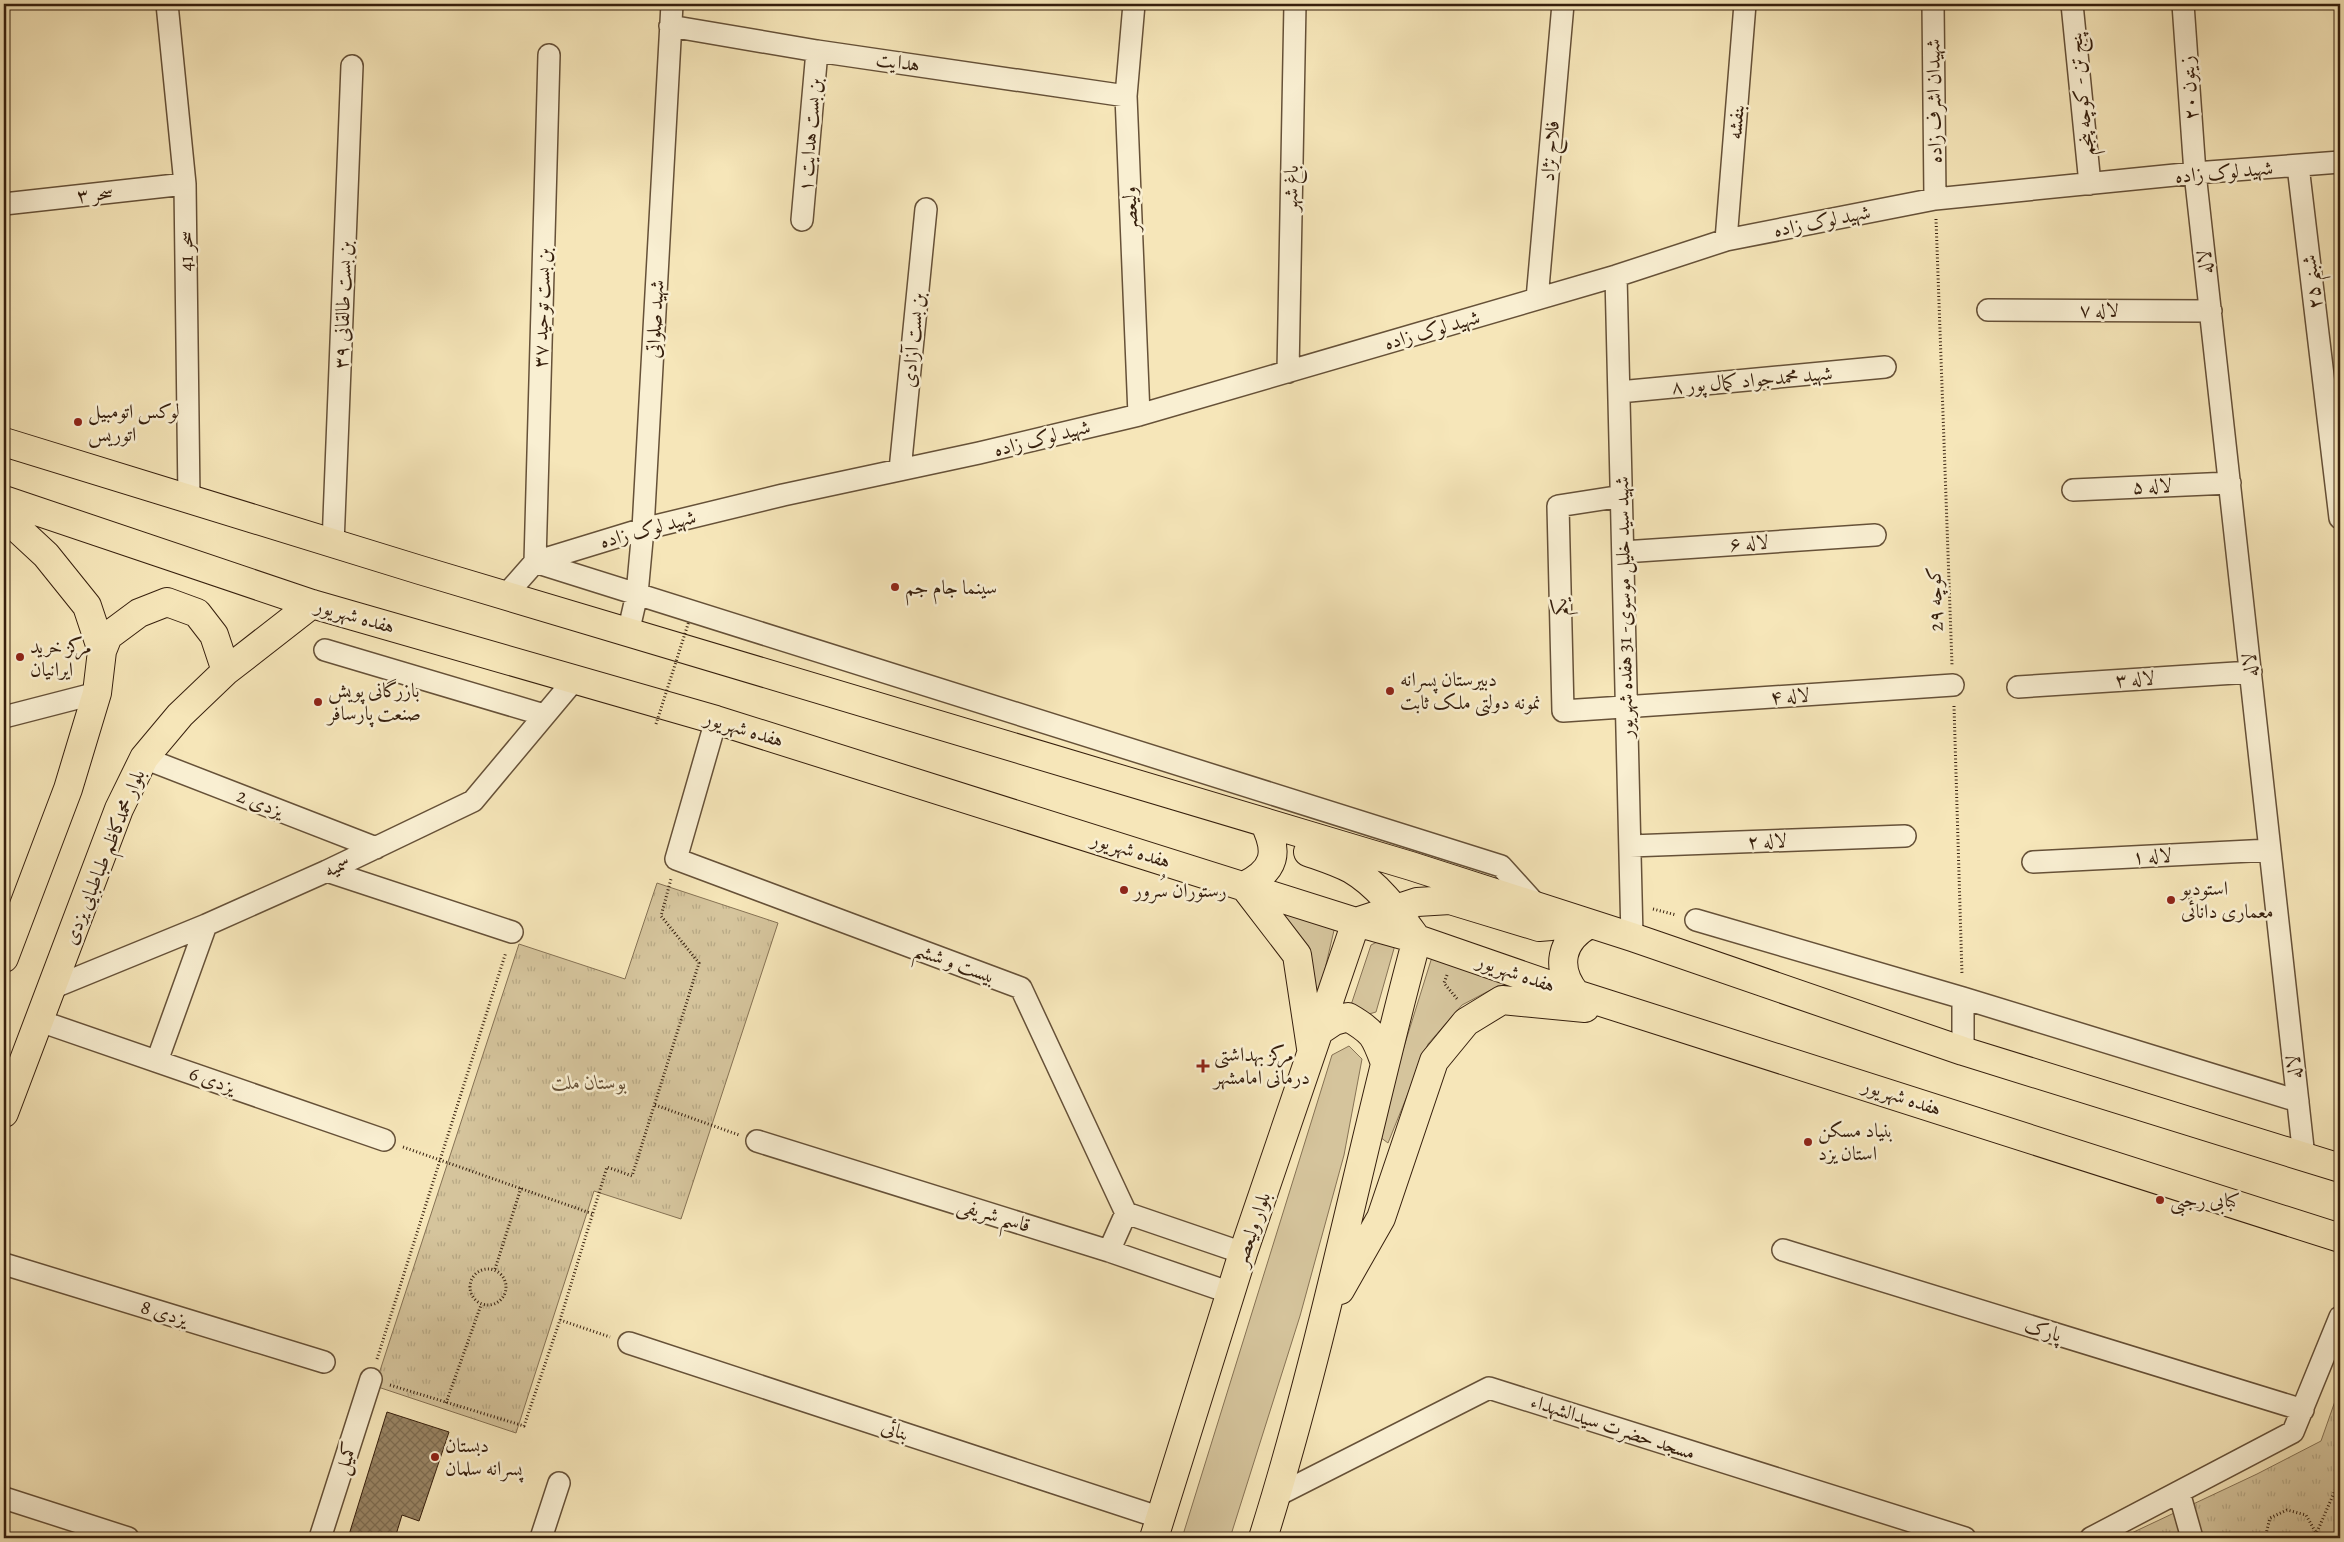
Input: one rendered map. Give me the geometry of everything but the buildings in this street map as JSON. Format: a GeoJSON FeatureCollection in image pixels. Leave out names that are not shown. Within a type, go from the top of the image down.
{"type":"FeatureCollection","features":[{"type":"Feature","properties":{"kind":"main road"},"geometry":{"type":"LineString","coordinates":[[4,442],[504,596],[1264,822],[1632,937],[1963,1051],[2340,1168]]}},
{"type":"Feature","properties":{"kind":"main road","name":"هفده شهریور"},"geometry":{"type":"LineString","coordinates":[[4,500],[312,604],[716,720],[1356,922],[1417,939],[1576,994],[1638,1012],[2340,1238]]}},
{"type":"Feature","properties":{"kind":"main road"},"geometry":{"type":"LineString","coordinates":[[4,516],[46,555],[86,606],[102,651]]}},
{"type":"Feature","properties":{"kind":"main road"},"geometry":{"type":"LineString","coordinates":[[4,958],[68,789],[97,693],[102,651],[108,636],[139,614],[167,602],[197,613],[214,636],[226,672]]}},
{"type":"Feature","properties":{"kind":"main road","name":"بلوار محمدکاظم طباطبایی یزدی"},"geometry":{"type":"LineString","coordinates":[[4,1114],[119,809],[144,758],[180,715],[226,672],[312,604]]}},
{"type":"Feature","properties":{"kind":"main road"},"geometry":{"type":"LineString","coordinates":[[1264,822],[1272,838],[1274,854],[1269,868],[1258,879],[1244,886],[1297,955],[1316,1043]]}},
{"type":"Feature","properties":{"kind":"main road"},"geometry":{"type":"LineString","coordinates":[[1263,1538],[1324,1320],[1385,1063],[1417,939],[1373,884],[1350,868],[1295,846],[1264,822]]}},
{"type":"Feature","properties":{"kind":"main road"},"geometry":{"type":"LineString","coordinates":[[1356,922],[1417,902],[1450,900],[1539,927],[1590,924]]}},
{"type":"Feature","properties":{"kind":"main road","name":"بلوار ولیعصر"},"geometry":{"type":"LineString","coordinates":[[1157,1528],[1243,1253],[1356,922]]}},
{"type":"Feature","properties":{"kind":"main road"},"geometry":{"type":"LineString","coordinates":[[1576,994],[1568,984],[1564,973],[1565,949],[1575,934],[1590,924]]}},
{"type":"Feature","properties":{"kind":"main road"},"geometry":{"type":"LineString","coordinates":[[1324,1320],[1381,1218],[1434,1061],[1466,1022],[1502,1000],[1638,1012]]}},
{"type":"Feature","properties":{"kind":"main road"},"geometry":{"type":"LineString","coordinates":[[1316,1043],[1334,1021],[1348,1017],[1369,1029],[1377,1042],[1385,1063]]}},
{"type":"Feature","properties":{"kind":"street","name":"سحر 41"},"geometry":{"type":"LineString","coordinates":[[167,4],[185,184],[189,499]]}},
{"type":"Feature","properties":{"kind":"street","name":"شهید صلواتی"},"geometry":{"type":"LineString","coordinates":[[628,632],[637,594],[643,529],[672,4]]}},
{"type":"Feature","properties":{"kind":"street","name":"ولیعصر"},"geometry":{"type":"LineString","coordinates":[[1134,4],[1126,96],[1139,415]]}},
{"type":"Feature","properties":{"kind":"street","name":"باغ شهر"},"geometry":{"type":"LineString","coordinates":[[1288,372],[1294,4]]}},
{"type":"Feature","properties":{"kind":"street","name":"فلاح نژاد"},"geometry":{"type":"LineString","coordinates":[[1537,299],[1563,4]]}},
{"type":"Feature","properties":{"kind":"street","name":"بنفشه"},"geometry":{"type":"LineString","coordinates":[[1726,240],[1745,4]]}},
{"type":"Feature","properties":{"kind":"street","name":"شهیدان اشرف زاده"},"geometry":{"type":"LineString","coordinates":[[1933,4],[1935,198]]}},
{"type":"Feature","properties":{"kind":"street","name":"پنج تن - کوچه پنجم"},"geometry":{"type":"LineString","coordinates":[[2072,4],[2090,184]]}},
{"type":"Feature","properties":{"kind":"street","name":"زیتون ۲۰"},"geometry":{"type":"LineString","coordinates":[[2183,4],[2195,173]]}},
{"type":"Feature","properties":{"kind":"street","name":"هدایت"},"geometry":{"type":"LineString","coordinates":[[670,26],[817,51],[1126,96]]}},
{"type":"Feature","properties":{"kind":"street","name":"بن بست هدایت ۱"},"geometry":{"type":"LineString","coordinates":[[802,220],[817,51]]}},
{"type":"Feature","properties":{"kind":"street","name":"بن بست توحید ۳۷"},"geometry":{"type":"LineString","coordinates":[[536,562],[549,55]]}},
{"type":"Feature","properties":{"kind":"street","name":"بن‌ بست طالقانی ۳۹"},"geometry":{"type":"LineString","coordinates":[[333,544],[352,66]]}},
{"type":"Feature","properties":{"kind":"street","name":"شهید لوک زاده"},"geometry":{"type":"LineString","coordinates":[[536,562],[643,529],[783,495],[1139,415],[1616,276],[1726,240],[1935,198],[2195,173],[2340,162]]}},
{"type":"Feature","properties":{"kind":"street","name":"شبنم ۲۵"},"geometry":{"type":"LineString","coordinates":[[2298,166],[2340,518]]}},
{"type":"Feature","properties":{"kind":"street","name":"لاله"},"geometry":{"type":"LineString","coordinates":[[2195,173],[2304,1157]]}},
{"type":"Feature","properties":{"kind":"street","name":"سحر ۳"},"geometry":{"type":"LineString","coordinates":[[4,204],[185,184]]}},
{"type":"Feature","properties":{"kind":"street","name":"بن بست آزادی"},"geometry":{"type":"LineString","coordinates":[[900,470],[926,209]]}},
{"type":"Feature","properties":{"kind":"street","name":"شهید سید خلیل موسوی- 31 هفده شهریور"},"geometry":{"type":"LineString","coordinates":[[1616,276],[1632,937]]}},
{"type":"Feature","properties":{"kind":"street","name":"لاله ۷"},"geometry":{"type":"LineString","coordinates":[[1988,310],[2211,311]]}},
{"type":"Feature","properties":{"kind":"street","name":"شهید محمدجواد کمال پور ۸"},"geometry":{"type":"LineString","coordinates":[[1619,392],[1885,367]]}},
{"type":"Feature","properties":{"kind":"street","name":"لاله ۵"},"geometry":{"type":"LineString","coordinates":[[2073,490],[2230,483]]}},
{"type":"Feature","properties":{"kind":"street","name":"یکم"},"geometry":{"type":"LineString","coordinates":[[1622,496],[1558,506],[1564,711],[1626,707]]}},
{"type":"Feature","properties":{"kind":"street","name":"لاله ۶"},"geometry":{"type":"LineString","coordinates":[[1623,552],[1875,535]]}},
{"type":"Feature","properties":{"kind":"street"},"geometry":{"type":"LineString","coordinates":[[504,596],[536,562],[1501,866],[1540,908]]}},
{"type":"Feature","properties":{"kind":"street"},"geometry":{"type":"LineString","coordinates":[[325,650],[544,716]]}},
{"type":"Feature","properties":{"kind":"street","name":"لاله ۳"},"geometry":{"type":"LineString","coordinates":[[2018,686],[2251,672]]}},
{"type":"Feature","properties":{"kind":"street","name":"سمیه"},"geometry":{"type":"LineString","coordinates":[[52,988],[206,925],[327,871],[473,801],[575,679]]}},
{"type":"Feature","properties":{"kind":"street","name":"لاله ۴"},"geometry":{"type":"LineString","coordinates":[[1626,707],[1953,685]]}},
{"type":"Feature","properties":{"kind":"street"},"geometry":{"type":"LineString","coordinates":[[4,716],[97,693]]}},
{"type":"Feature","properties":{"kind":"street"},"geometry":{"type":"LineString","coordinates":[[676,859],[716,720]]}},
{"type":"Feature","properties":{"kind":"street","name":"یزدی 2"},"geometry":{"type":"LineString","coordinates":[[144,758],[376,848]]}},
{"type":"Feature","properties":{"kind":"street"},"geometry":{"type":"LineString","coordinates":[[1192,800],[1200,770]]}},
{"type":"Feature","properties":{"kind":"street","name":"لاله ۲"},"geometry":{"type":"LineString","coordinates":[[1630,846],[1905,836]]}},
{"type":"Feature","properties":{"kind":"street","name":"لاله ۱"},"geometry":{"type":"LineString","coordinates":[[2033,862],[2270,850]]}},
{"type":"Feature","properties":{"kind":"street","name":"بیست و ششم"},"geometry":{"type":"LineString","coordinates":[[676,859],[1021,988],[1126,1213]]}},
{"type":"Feature","properties":{"kind":"street"},"geometry":{"type":"LineString","coordinates":[[327,871],[512,932]]}},
{"type":"Feature","properties":{"kind":"street"},"geometry":{"type":"LineString","coordinates":[[1696,920],[1963,998],[2298,1101]]}},
{"type":"Feature","properties":{"kind":"street"},"geometry":{"type":"LineString","coordinates":[[157,1061],[206,925]]}},
{"type":"Feature","properties":{"kind":"street"},"geometry":{"type":"LineString","coordinates":[[1963,998],[1963,1051]]}},
{"type":"Feature","properties":{"kind":"street","name":"یزدی 6"},"geometry":{"type":"LineString","coordinates":[[40,1021],[384,1140]]}},
{"type":"Feature","properties":{"kind":"street","name":"قاسم شریفی"},"geometry":{"type":"LineString","coordinates":[[757,1141],[1109,1251],[1231,1293]]}},
{"type":"Feature","properties":{"kind":"street"},"geometry":{"type":"LineString","coordinates":[[1109,1251],[1126,1213],[1243,1253]]}},
{"type":"Feature","properties":{"kind":"street","name":"پارک"},"geometry":{"type":"LineString","coordinates":[[1783,1250],[2302,1410]]}},
{"type":"Feature","properties":{"kind":"street","name":"یزدی 8"},"geometry":{"type":"LineString","coordinates":[[4,1264],[324,1362]]}},
{"type":"Feature","properties":{"kind":"street"},"geometry":{"type":"LineString","coordinates":[[2094,1537],[2294,1432],[2340,1316]]}},
{"type":"Feature","properties":{"kind":"street","name":"بنائی"},"geometry":{"type":"LineString","coordinates":[[629,1343],[1157,1528]]}},
{"type":"Feature","properties":{"kind":"street","name":"کمیل"},"geometry":{"type":"LineString","coordinates":[[320,1538],[371,1379]]}},
{"type":"Feature","properties":{"kind":"street","name":"مسجد حضرت سیدالشهداء"},"geometry":{"type":"LineString","coordinates":[[1276,1496],[1489,1388],[1931,1533],[1965,1538]]}},
{"type":"Feature","properties":{"kind":"street"},"geometry":{"type":"LineString","coordinates":[[540,1538],[559,1483]]}},
{"type":"Feature","properties":{"kind":"street"},"geometry":{"type":"LineString","coordinates":[[2179,1492],[2192,1538]]}},
{"type":"Feature","properties":{"kind":"street"},"geometry":{"type":"LineString","coordinates":[[4,1498],[128,1538]]}},
{"type":"Feature","properties":{"kind":"path","name":"کوچه 2۹"},"geometry":{"type":"LineString","coordinates":[[1935,198],[1963,998]]}},
{"type":"Feature","properties":{"kind":"path"},"geometry":{"type":"LineString","coordinates":[[656,724],[688,621]]}},
{"type":"Feature","properties":{"kind":"path"},"geometry":{"type":"LineString","coordinates":[[512,932],[371,1379],[524,1426],[560,1320],[607,1167],[632,1176],[699,963],[661,916],[676,859]]}},
{"type":"Feature","properties":{"kind":"path"},"geometry":{"type":"LineString","coordinates":[[1631,902],[1696,920]]}},
{"type":"Feature","properties":{"kind":"path"},"geometry":{"type":"LineString","coordinates":[[655,1105],[757,1141]]}},
{"type":"Feature","properties":{"kind":"path"},"geometry":{"type":"LineString","coordinates":[[384,1140],[593,1214]]}},
{"type":"Feature","properties":{"kind":"path"},"geometry":{"type":"LineString","coordinates":[[495,1269],[521,1188]]}},
{"type":"Feature","properties":{"kind":"path"},"geometry":{"type":"LineString","coordinates":[[483,1269],[495,1269],[504,1277],[507,1288],[503,1299],[493,1305],[481,1305],[472,1297],[469,1286],[473,1275],[483,1269]]}},
{"type":"Feature","properties":{"kind":"path"},"geometry":{"type":"LineString","coordinates":[[446,1403],[481,1305]]}},
{"type":"Feature","properties":{"kind":"path"},"geometry":{"type":"LineString","coordinates":[[560,1320],[629,1343]]}},
{"type":"Feature","properties":{"kind":"path"},"geometry":{"type":"LineString","coordinates":[[2315,1538],[2340,1479]]}},
{"type":"Feature","properties":{"kind":"path"},"geometry":{"type":"LineString","coordinates":[[2265,1538],[2270,1518],[2287,1510],[2306,1515],[2316,1532]]}},
{"type":"Feature","properties":{"kind":"green space","name":"بوستان ملت"},"geometry":{"type":"Polygon","coordinates":[[[657,883],[778,923],[681,1219],[594,1191],[516,1433],[375,1386],[519,944],[625,979],[657,883]]]}},
{"type":"Feature","properties":{"kind":"green space"},"geometry":{"type":"Polygon","coordinates":[[[1263,903],[1335,926],[1315,1012],[1263,903]]]}},
{"type":"Feature","properties":{"kind":"green space"},"geometry":{"type":"Polygon","coordinates":[[[1383,939],[1395,945],[1376,1012],[1362,1016],[1351,1005],[1371,945],[1383,939]]]}},
{"type":"Feature","properties":{"kind":"green space"},"geometry":{"type":"Polygon","coordinates":[[[1432,957],[1547,992],[1498,986],[1462,1005],[1428,1044],[1388,1143],[1380,1137],[1378,1130],[1432,957]]]}},
{"type":"Feature","properties":{"kind":"green space"},"geometry":{"type":"Polygon","coordinates":[[[1349,1046],[1362,1059],[1344,1155],[1300,1316],[1230,1538],[1182,1538],[1332,1055],[1349,1046]]]}},
{"type":"Feature","properties":{"kind":"green space"},"geometry":{"type":"Polygon","coordinates":[[[2340,1387],[2340,1531],[2338,1538],[2121,1538],[2257,1474],[2321,1441],[2340,1387]]]}},
{"type":"Feature","properties":{"kind":"place","name":"لوکس اتومبیل اتوریس"},"geometry":{"type":"Point","coordinates":[78,422]}},
{"type":"Feature","properties":{"kind":"place","name":"سینما جام جم"},"geometry":{"type":"Point","coordinates":[895,587]}},
{"type":"Feature","properties":{"kind":"place","name":"مرکز خرید ایرانیان"},"geometry":{"type":"Point","coordinates":[20,657]}},
{"type":"Feature","properties":{"kind":"place","name":"دبیرستان پسرانه نمونه دولتی ملک ثابت"},"geometry":{"type":"Point","coordinates":[1390,691]}},
{"type":"Feature","properties":{"kind":"place","name":"بازرگانی پویش صنعت پارسافر"},"geometry":{"type":"Point","coordinates":[318,702]}},
{"type":"Feature","properties":{"kind":"place","name":"رستوران سُرور"},"geometry":{"type":"Point","coordinates":[1124,890]}},
{"type":"Feature","properties":{"kind":"place","name":"استودیو معماری دانائی"},"geometry":{"type":"Point","coordinates":[2171,900]}},
{"type":"Feature","properties":{"kind":"place","name":"مرکز بهداشتی درمانی امامشهر"},"geometry":{"type":"Point","coordinates":[1203,1066]}},
{"type":"Feature","properties":{"kind":"place","name":"بنیاد مسکن استان یزد"},"geometry":{"type":"Point","coordinates":[1808,1142]}},
{"type":"Feature","properties":{"kind":"place","name":"کبابی رجبی"},"geometry":{"type":"Point","coordinates":[2160,1200]}},
{"type":"Feature","properties":{"kind":"place","name":"دبستان پسرانه سلمان"},"geometry":{"type":"Point","coordinates":[435,1457]}}]}
